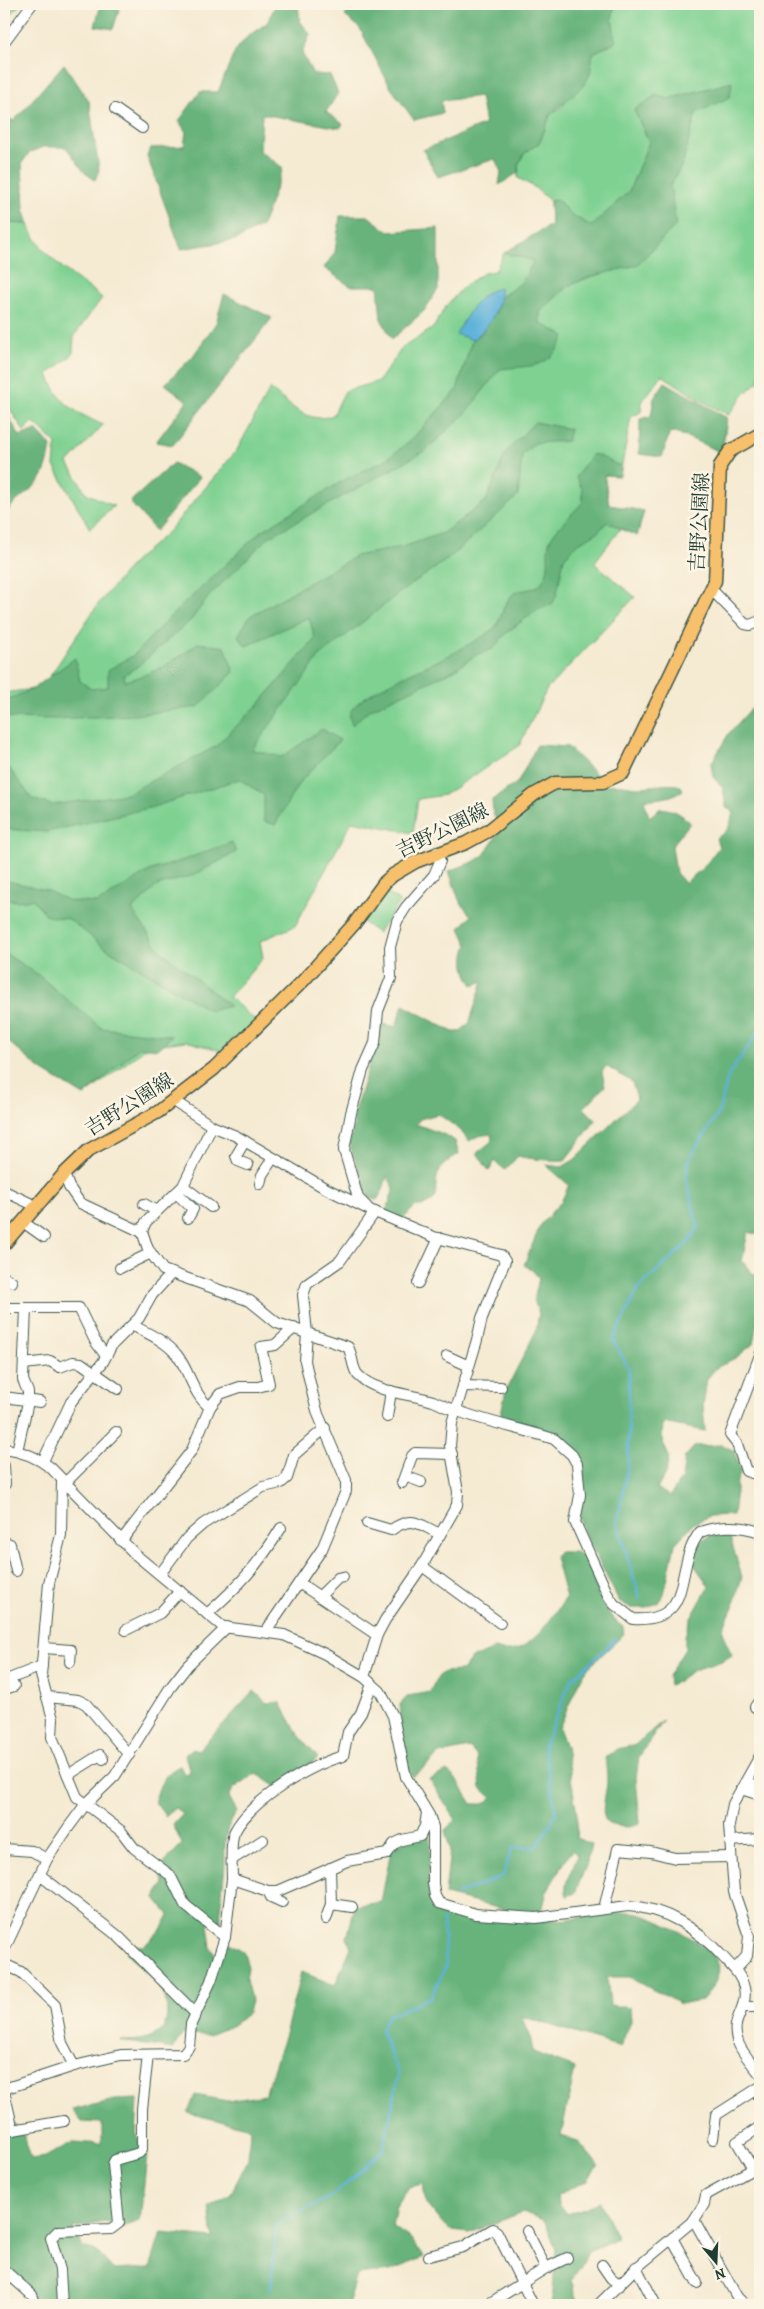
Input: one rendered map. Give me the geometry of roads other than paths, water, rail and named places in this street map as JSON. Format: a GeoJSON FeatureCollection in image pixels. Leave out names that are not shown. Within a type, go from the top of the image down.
{"type":"FeatureCollection","features":[{"type":"Feature","properties":{"kind":"main road","name":"吉野公園線"},"geometry":{"type":"LineString","coordinates":[[4,1244],[64,1174],[89,1150],[174,1101],[214,1069],[303,981],[354,924],[385,882],[408,865],[437,852],[466,843],[488,831],[535,794],[555,783],[603,782],[623,773],[660,693],[712,590],[716,575],[720,466],[730,451],[760,434]]}},
{"type":"Feature","properties":{"kind":"street"},"geometry":{"type":"LineString","coordinates":[[4,42],[32,4]]}},
{"type":"Feature","properties":{"kind":"street"},"geometry":{"type":"LineString","coordinates":[[115,109],[142,128]]}},
{"type":"Feature","properties":{"kind":"street"},"geometry":{"type":"LineString","coordinates":[[712,590],[745,624],[750,625],[760,621]]}},
{"type":"Feature","properties":{"kind":"street"},"geometry":{"type":"LineString","coordinates":[[373,1211],[358,1198],[344,1150],[351,1113],[363,1070],[375,1043],[378,1011],[392,978],[390,947],[397,921],[406,907],[434,875],[440,861],[437,852]]}},
{"type":"Feature","properties":{"kind":"street"},"geometry":{"type":"LineString","coordinates":[[64,2121],[14,2130],[4,2090],[74,2066],[121,2055],[183,2054],[189,2046],[191,2024],[210,1981],[225,1936],[232,1879],[234,1834],[249,1810],[305,1771],[343,1756],[348,1732],[361,1713],[377,1635],[422,1566],[457,1505],[458,1492],[452,1454],[452,1423],[482,1318],[505,1261],[501,1255],[439,1238],[373,1211],[325,1188],[245,1141],[212,1126],[174,1101]]}},
{"type":"Feature","properties":{"kind":"street"},"geometry":{"type":"LineString","coordinates":[[142,1232],[146,1222],[180,1190],[212,1126]]}},
{"type":"Feature","properties":{"kind":"street"},"geometry":{"type":"LineString","coordinates":[[245,1141],[236,1156],[238,1161],[248,1165]]}},
{"type":"Feature","properties":{"kind":"street"},"geometry":{"type":"LineString","coordinates":[[260,1184],[262,1175],[273,1158]]}},
{"type":"Feature","properties":{"kind":"street"},"geometry":{"type":"LineString","coordinates":[[64,1174],[69,1187],[80,1203],[142,1232],[151,1253],[163,1270],[250,1301],[277,1323],[348,1347],[353,1356],[353,1367],[358,1375],[391,1391],[433,1401],[456,1411],[554,1439],[572,1454],[577,1464],[580,1495],[575,1522],[608,1595],[614,1604],[633,1619],[658,1618],[669,1613],[676,1603],[684,1580],[688,1552],[700,1532],[732,1526],[760,1532]]}},
{"type":"Feature","properties":{"kind":"street"},"geometry":{"type":"LineString","coordinates":[[180,1190],[211,1208]]}},
{"type":"Feature","properties":{"kind":"street"},"geometry":{"type":"LineString","coordinates":[[180,1190],[193,1209],[188,1218]]}},
{"type":"Feature","properties":{"kind":"street"},"geometry":{"type":"LineString","coordinates":[[4,1191],[36,1206]]}},
{"type":"Feature","properties":{"kind":"street"},"geometry":{"type":"LineString","coordinates":[[144,1204],[157,1211]]}},
{"type":"Feature","properties":{"kind":"street"},"geometry":{"type":"LineString","coordinates":[[266,1632],[322,1549],[346,1491],[346,1480],[318,1414],[305,1361],[307,1332],[303,1295],[307,1284],[340,1261],[373,1211]]}},
{"type":"Feature","properties":{"kind":"street"},"geometry":{"type":"LineString","coordinates":[[23,1222],[44,1237]]}},
{"type":"Feature","properties":{"kind":"street"},"geometry":{"type":"LineString","coordinates":[[418,1283],[439,1238]]}},
{"type":"Feature","properties":{"kind":"street"},"geometry":{"type":"LineString","coordinates":[[120,1268],[151,1253]]}},
{"type":"Feature","properties":{"kind":"street"},"geometry":{"type":"LineString","coordinates":[[43,1461],[71,1402],[95,1373],[112,1346],[139,1318],[152,1295],[172,1273]]}},
{"type":"Feature","properties":{"kind":"street"},"geometry":{"type":"LineString","coordinates":[[4,1308],[79,1308],[95,1341],[106,1356]]}},
{"type":"Feature","properties":{"kind":"street"},"geometry":{"type":"LineString","coordinates":[[17,1451],[28,1402],[28,1392],[23,1380],[26,1309]]}},
{"type":"Feature","properties":{"kind":"street"},"geometry":{"type":"LineString","coordinates":[[132,1325],[162,1342],[176,1355],[191,1377],[201,1400],[210,1407]]}},
{"type":"Feature","properties":{"kind":"street"},"geometry":{"type":"LineString","coordinates":[[121,1540],[192,1450],[210,1407],[220,1394],[229,1389],[258,1387],[268,1384],[261,1347],[275,1344],[294,1328]]}},
{"type":"Feature","properties":{"kind":"street"},"geometry":{"type":"LineString","coordinates":[[760,1354],[730,1435],[737,1444],[746,1471],[752,1473],[760,1470]]}},
{"type":"Feature","properties":{"kind":"street"},"geometry":{"type":"LineString","coordinates":[[448,1356],[469,1366]]}},
{"type":"Feature","properties":{"kind":"street"},"geometry":{"type":"LineString","coordinates":[[24,1364],[50,1362],[60,1367],[73,1362],[81,1363],[118,1388]]}},
{"type":"Feature","properties":{"kind":"street"},"geometry":{"type":"LineString","coordinates":[[463,1386],[501,1387]]}},
{"type":"Feature","properties":{"kind":"street"},"geometry":{"type":"LineString","coordinates":[[387,1417],[391,1391]]}},
{"type":"Feature","properties":{"kind":"street"},"geometry":{"type":"LineString","coordinates":[[4,1397],[28,1402],[40,1402]]}},
{"type":"Feature","properties":{"kind":"street"},"geometry":{"type":"LineString","coordinates":[[160,1574],[188,1538],[203,1524],[263,1487],[281,1483],[288,1478],[294,1455],[325,1428]]}},
{"type":"Feature","properties":{"kind":"street"},"geometry":{"type":"LineString","coordinates":[[116,1432],[64,1481],[61,1535],[49,1583],[41,1675],[53,1719],[52,1737],[77,1797],[121,1831],[134,1848],[170,1875],[185,1905],[225,1936]]}},
{"type":"Feature","properties":{"kind":"street"},"geometry":{"type":"LineString","coordinates":[[4,1449],[17,1451],[43,1461],[121,1540],[180,1592],[207,1614],[227,1627],[284,1635],[325,1654],[368,1681],[380,1691],[388,1703],[406,1777],[427,1812],[433,1827],[433,1884],[435,1896],[439,1903],[476,1914],[513,1918],[536,1918],[604,1908],[642,1906],[670,1915],[703,1937],[735,1969],[745,1990],[743,2007],[736,2022],[735,2034],[743,2052],[760,2074]]}},
{"type":"Feature","properties":{"kind":"street"},"geometry":{"type":"LineString","coordinates":[[421,1482],[404,1480],[412,1456],[415,1453],[452,1454]]}},
{"type":"Feature","properties":{"kind":"street"},"geometry":{"type":"LineString","coordinates":[[4,1466],[5,1484]]}},
{"type":"Feature","properties":{"kind":"street"},"geometry":{"type":"LineString","coordinates":[[367,1522],[391,1530],[404,1521],[412,1521],[440,1534]]}},
{"type":"Feature","properties":{"kind":"street"},"geometry":{"type":"LineString","coordinates":[[207,1614],[238,1586],[262,1559],[281,1528]]}},
{"type":"Feature","properties":{"kind":"street"},"geometry":{"type":"LineString","coordinates":[[4,1542],[10,1544],[16,1571]]}},
{"type":"Feature","properties":{"kind":"street"},"geometry":{"type":"LineString","coordinates":[[422,1566],[500,1624]]}},
{"type":"Feature","properties":{"kind":"street"},"geometry":{"type":"LineString","coordinates":[[319,1597],[338,1578],[342,1577]]}},
{"type":"Feature","properties":{"kind":"street"},"geometry":{"type":"LineString","coordinates":[[299,1583],[377,1635]]}},
{"type":"Feature","properties":{"kind":"street"},"geometry":{"type":"LineString","coordinates":[[126,1630],[160,1612],[180,1592]]}},
{"type":"Feature","properties":{"kind":"street"},"geometry":{"type":"LineString","coordinates":[[4,1950],[47,1859],[85,1805],[116,1776],[170,1688],[188,1665],[227,1627]]}},
{"type":"Feature","properties":{"kind":"street"},"geometry":{"type":"LineString","coordinates":[[44,1648],[71,1650],[70,1662]]}},
{"type":"Feature","properties":{"kind":"street"},"geometry":{"type":"LineString","coordinates":[[6,1687],[42,1666]]}},
{"type":"Feature","properties":{"kind":"street"},"geometry":{"type":"LineString","coordinates":[[47,1697],[78,1700],[86,1704],[129,1755]]}},
{"type":"Feature","properties":{"kind":"street"},"geometry":{"type":"LineString","coordinates":[[68,1775],[100,1755],[103,1759]]}},
{"type":"Feature","properties":{"kind":"street"},"geometry":{"type":"LineString","coordinates":[[735,1969],[747,1956],[749,1942],[734,1892],[730,1841],[731,1814],[760,1756]]}},
{"type":"Feature","properties":{"kind":"street"},"geometry":{"type":"LineString","coordinates":[[744,1785],[760,1787]]}},
{"type":"Feature","properties":{"kind":"street"},"geometry":{"type":"LineString","coordinates":[[744,1785],[760,1795]]}},
{"type":"Feature","properties":{"kind":"street"},"geometry":{"type":"LineString","coordinates":[[232,1879],[268,1891],[278,1890],[347,1861],[387,1854],[394,1844],[420,1836],[425,1826],[427,1812]]}},
{"type":"Feature","properties":{"kind":"street"},"geometry":{"type":"LineString","coordinates":[[730,1841],[760,1839]]}},
{"type":"Feature","properties":{"kind":"street"},"geometry":{"type":"LineString","coordinates":[[232,1859],[263,1840]]}},
{"type":"Feature","properties":{"kind":"street"},"geometry":{"type":"LineString","coordinates":[[4,1849],[32,1851],[47,1859]]}},
{"type":"Feature","properties":{"kind":"street"},"geometry":{"type":"LineString","coordinates":[[604,1908],[618,1849],[651,1852],[675,1858],[731,1857]]}},
{"type":"Feature","properties":{"kind":"street"},"geometry":{"type":"LineString","coordinates":[[326,1920],[331,1904],[330,1868]]}},
{"type":"Feature","properties":{"kind":"street"},"geometry":{"type":"LineString","coordinates":[[40,1875],[118,1936],[196,2014]]}},
{"type":"Feature","properties":{"kind":"street"},"geometry":{"type":"LineString","coordinates":[[268,1891],[271,1896],[282,1902]]}},
{"type":"Feature","properties":{"kind":"street"},"geometry":{"type":"LineString","coordinates":[[331,1904],[352,1907]]}},
{"type":"Feature","properties":{"kind":"street"},"geometry":{"type":"LineString","coordinates":[[4,1964],[21,1972],[54,2005],[62,2043],[74,2066]]}},
{"type":"Feature","properties":{"kind":"street"},"geometry":{"type":"LineString","coordinates":[[743,2007],[760,2007]]}},
{"type":"Feature","properties":{"kind":"street"},"geometry":{"type":"LineString","coordinates":[[62,2305],[60,2270],[51,2238],[58,2231],[111,2229],[119,2223],[113,2164],[115,2160],[139,2153],[142,2150],[142,2109],[148,2055]]}},
{"type":"Feature","properties":{"kind":"street"},"geometry":{"type":"LineString","coordinates":[[713,2139],[716,2115],[760,2087]]}},
{"type":"Feature","properties":{"kind":"street"},"geometry":{"type":"LineString","coordinates":[[598,2305],[636,2267],[694,2220],[704,2204],[706,2194],[757,2167],[737,2142],[760,2127]]}},
{"type":"Feature","properties":{"kind":"street"},"geometry":{"type":"LineString","coordinates":[[694,2220],[737,2297],[745,2305]]}},
{"type":"Feature","properties":{"kind":"street"},"geometry":{"type":"LineString","coordinates":[[429,2256],[463,2247],[493,2229],[497,2232],[533,2305]]}},
{"type":"Feature","properties":{"kind":"street"},"geometry":{"type":"LineString","coordinates":[[527,2231],[546,2268]]}},
{"type":"Feature","properties":{"kind":"street"},"geometry":{"type":"LineString","coordinates":[[672,2238],[697,2283]]}},
{"type":"Feature","properties":{"kind":"street"},"geometry":{"type":"LineString","coordinates":[[487,2305],[546,2268],[567,2258]]}},
{"type":"Feature","properties":{"kind":"street"},"geometry":{"type":"LineString","coordinates":[[602,2265],[611,2278],[620,2285]]}},
{"type":"Feature","properties":{"kind":"street"},"geometry":{"type":"LineString","coordinates":[[636,2267],[656,2305]]}},
{"type":"Feature","properties":{"kind":"street"},"geometry":{"type":"LineString","coordinates":[[4,2270],[32,2295],[36,2305]]}},
{"type":"Feature","properties":{"kind":"water"},"geometry":{"type":"Polygon","coordinates":[[[500,288],[499,303],[493,317],[483,330],[472,340],[456,334],[479,299],[492,290],[500,288]]]}},
{"type":"Feature","properties":{"kind":"waterway"},"geometry":{"type":"LineString","coordinates":[[640,1598],[617,1523],[628,1464],[629,1369],[613,1340],[639,1287],[689,1242],[698,1228],[686,1178],[690,1157],[719,1112],[729,1074],[760,1030]]}},
{"type":"Feature","properties":{"kind":"waterway"},"geometry":{"type":"LineString","coordinates":[[457,1894],[503,1876],[512,1848],[536,1847],[556,1815],[544,1746],[571,1680],[616,1639]]}},
{"type":"Feature","properties":{"kind":"waterway"},"geometry":{"type":"LineString","coordinates":[[271,2289],[276,2224],[334,2195],[383,2150],[399,2074],[381,2030],[388,2016],[431,1997],[446,1965],[443,1920]]}}]}
